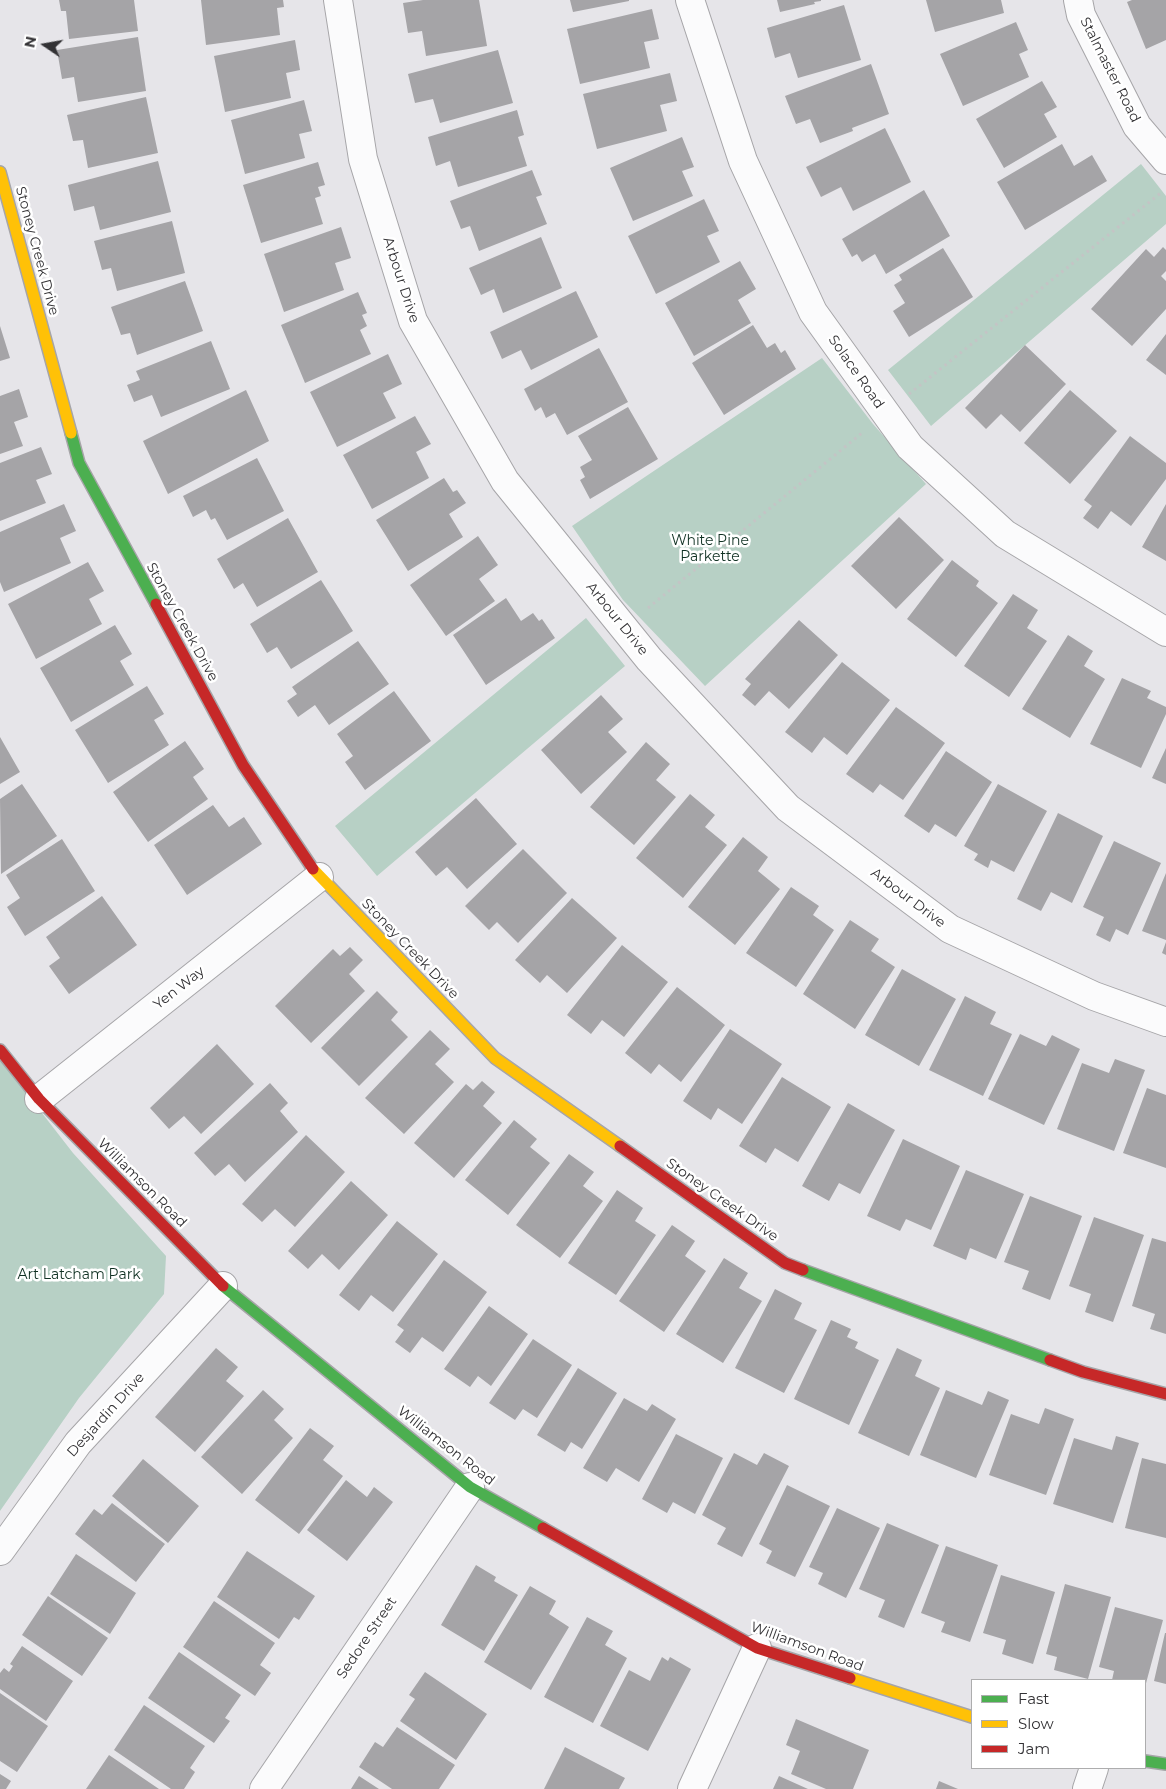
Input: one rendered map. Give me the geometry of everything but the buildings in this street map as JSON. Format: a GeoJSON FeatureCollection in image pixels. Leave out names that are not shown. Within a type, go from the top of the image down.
{"type":"FeatureCollection","features":[{"type":"Feature","properties":{"kind":"street","name":"Arbour Drive"},"geometry":{"type":"LineString","coordinates":[[338,0],[363,159],[413,321],[505,481],[649,659],[788,808],[950,929],[1094,996],[1166,1022]]}},
{"type":"Feature","properties":{"kind":"street","name":"Solace Road"},"geometry":{"type":"LineString","coordinates":[[690,0],[743,161],[813,312],[910,448],[1005,534],[1166,632]]}},
{"type":"Feature","properties":{"kind":"street","name":"Stalmaster Road"},"geometry":{"type":"LineString","coordinates":[[1078,0],[1081,15],[1137,126],[1166,160]]}},
{"type":"Feature","properties":{"kind":"street","name":"Stoney Creek Drive"},"geometry":{"type":"LineString","coordinates":[[0,172],[79,463],[243,765],[319,877],[495,1058],[785,1263],[1083,1372],[1166,1394]]}},
{"type":"Feature","properties":{"kind":"street","name":"Yen Way"},"geometry":{"type":"LineString","coordinates":[[39,1099],[319,877]]}},
{"type":"Feature","properties":{"kind":"street","name":"Williamson Road"},"geometry":{"type":"LineString","coordinates":[[0,1050],[39,1099],[222,1286],[470,1487],[757,1648],[971,1717]]}},
{"type":"Feature","properties":{"kind":"street","name":"Desjardin Drive"},"geometry":{"type":"LineString","coordinates":[[0,1551],[78,1443],[222,1286]]}},
{"type":"Feature","properties":{"kind":"street","name":"Sedore Street"},"geometry":{"type":"LineString","coordinates":[[264,1789],[470,1487]]}},
{"type":"Feature","properties":{"kind":"street"},"geometry":{"type":"LineString","coordinates":[[692,1789],[757,1648]]}},
{"type":"Feature","properties":{"kind":"street"},"geometry":{"type":"LineString","coordinates":[[1146,1760],[1166,1764]]}},
{"type":"Feature","properties":{"kind":"street"},"geometry":{"type":"LineString","coordinates":[[1087,1789],[1094,1769]]}},
{"type":"Feature","properties":{"kind":"green space"},"geometry":{"type":"Polygon","coordinates":[[[1141,164],[1166,196],[1166,224],[931,426],[888,370],[1141,164]]]}},
{"type":"Feature","properties":{"kind":"green space","name":"White Pine Parkette"},"geometry":{"type":"Polygon","coordinates":[[[822,358],[873,424],[926,484],[705,686],[623,600],[572,526],[822,358]]]}},
{"type":"Feature","properties":{"kind":"green space"},"geometry":{"type":"Polygon","coordinates":[[[586,618],[625,666],[377,876],[335,826],[586,618]]]}},
{"type":"Feature","properties":{"kind":"green space","name":"Art Latcham Park"},"geometry":{"type":"Polygon","coordinates":[[[0,1059],[73,1153],[166,1256],[164,1294],[79,1398],[0,1511],[0,1059]]]}},
{"type":"Feature","properties":{"kind":"traffic: fast"},"geometry":{"type":"LineString","coordinates":[[71,433],[79,463],[156,604]]}},
{"type":"Feature","properties":{"kind":"traffic: fast"},"geometry":{"type":"LineString","coordinates":[[803,1270],[1050,1360]]}},
{"type":"Feature","properties":{"kind":"traffic: fast"},"geometry":{"type":"LineString","coordinates":[[223,1286],[470,1487],[543,1528]]}},
{"type":"Feature","properties":{"kind":"traffic: fast"},"geometry":{"type":"LineString","coordinates":[[1146,1761],[1166,1764]]}},
{"type":"Feature","properties":{"kind":"traffic: slow"},"geometry":{"type":"LineString","coordinates":[[0,172],[71,433]]}},
{"type":"Feature","properties":{"kind":"traffic: slow"},"geometry":{"type":"LineString","coordinates":[[313,869],[495,1058],[620,1146]]}},
{"type":"Feature","properties":{"kind":"traffic: slow"},"geometry":{"type":"LineString","coordinates":[[850,1678],[971,1717]]}},
{"type":"Feature","properties":{"kind":"traffic: jam"},"geometry":{"type":"LineString","coordinates":[[156,604],[243,765],[313,869]]}},
{"type":"Feature","properties":{"kind":"traffic: jam"},"geometry":{"type":"LineString","coordinates":[[0,1050],[39,1099],[223,1286]]}},
{"type":"Feature","properties":{"kind":"traffic: jam"},"geometry":{"type":"LineString","coordinates":[[620,1146],[785,1263],[803,1270]]}},
{"type":"Feature","properties":{"kind":"traffic: jam"},"geometry":{"type":"LineString","coordinates":[[1050,1360],[1083,1372],[1166,1394]]}},
{"type":"Feature","properties":{"kind":"traffic: jam"},"geometry":{"type":"LineString","coordinates":[[543,1528],[757,1648],[850,1678]]}}]}
